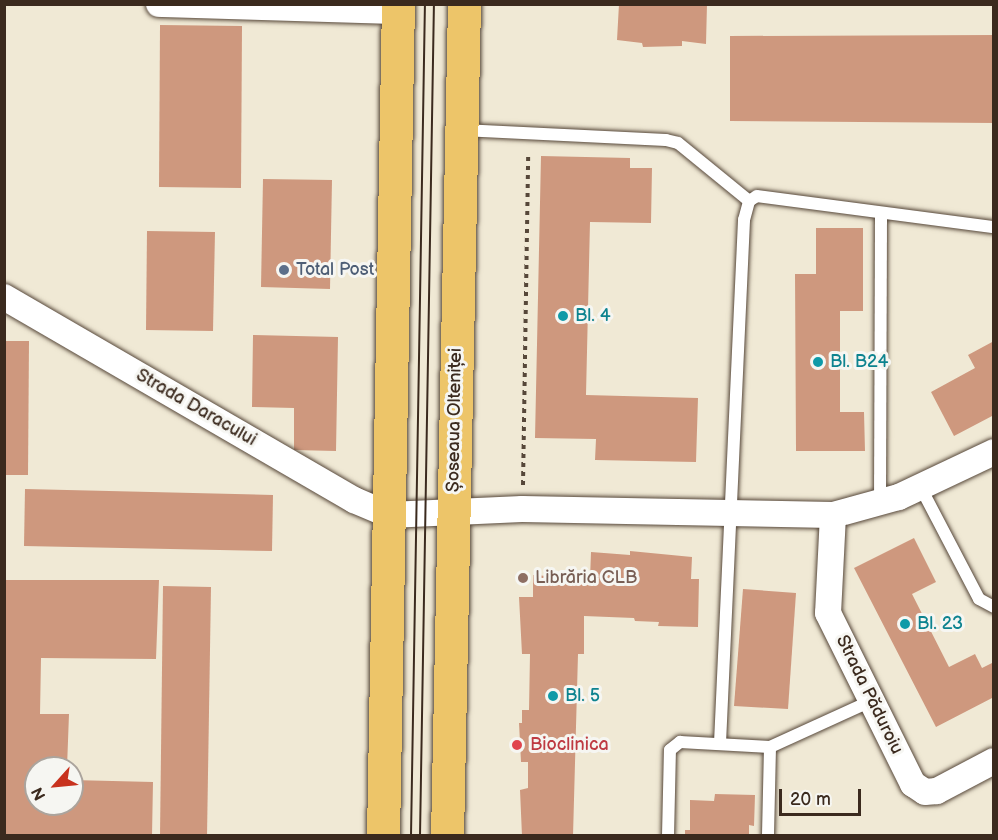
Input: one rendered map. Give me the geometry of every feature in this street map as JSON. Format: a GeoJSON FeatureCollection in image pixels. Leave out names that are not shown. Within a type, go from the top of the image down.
{"type":"FeatureCollection","features":[{"type":"Feature","properties":{"kind":"main road","name":"Șoseaua Olteniței"},"geometry":{"type":"LineString","coordinates":[[447,836],[464,4]]}},
{"type":"Feature","properties":{"kind":"main road"},"geometry":{"type":"LineString","coordinates":[[383,836],[398,8]]}},
{"type":"Feature","properties":{"kind":"street"},"geometry":{"type":"LineString","coordinates":[[159,4],[398,8]]}},
{"type":"Feature","properties":{"kind":"street","name":"Strada Daracului"},"geometry":{"type":"LineString","coordinates":[[4,297],[354,500],[389,515]]}},
{"type":"Feature","properties":{"kind":"street"},"geometry":{"type":"LineString","coordinates":[[389,515],[454,510],[522,509],[833,514],[880,504],[921,488],[993,452]]}},
{"type":"Feature","properties":{"kind":"street","name":"Strada Păduroiu"},"geometry":{"type":"LineString","coordinates":[[833,514],[828,613],[913,784],[925,792],[937,791],[993,761]]}},
{"type":"Feature","properties":{"kind":"lane"},"geometry":{"type":"LineString","coordinates":[[461,130],[529,132],[678,143],[749,201]]}},
{"type":"Feature","properties":{"kind":"lane"},"geometry":{"type":"LineString","coordinates":[[720,744],[744,220],[749,201],[758,196],[993,227]]}},
{"type":"Feature","properties":{"kind":"lane"},"geometry":{"type":"LineString","coordinates":[[880,504],[882,213]]}},
{"type":"Feature","properties":{"kind":"lane"},"geometry":{"type":"LineString","coordinates":[[921,488],[979,599],[993,607]]}},
{"type":"Feature","properties":{"kind":"lane"},"geometry":{"type":"LineString","coordinates":[[668,836],[670,750],[680,742],[770,747],[871,701]]}},
{"type":"Feature","properties":{"kind":"lane"},"geometry":{"type":"LineString","coordinates":[[768,836],[770,747]]}},
{"type":"Feature","properties":{"kind":"path"},"geometry":{"type":"LineString","coordinates":[[522,509],[529,132]]}},
{"type":"Feature","properties":{"kind":"building"},"geometry":{"type":"Polygon","coordinates":[[[619,4],[707,4],[706,44],[682,41],[682,46],[643,47],[642,43],[617,40],[619,4]]]}},
{"type":"Feature","properties":{"kind":"building"},"geometry":{"type":"Polygon","coordinates":[[[160,25],[242,26],[241,188],[159,187],[160,25]]]}},
{"type":"Feature","properties":{"kind":"building"},"geometry":{"type":"Polygon","coordinates":[[[994,35],[994,123],[730,121],[730,36],[994,35]]]}},
{"type":"Feature","properties":{"kind":"building","name":"Bl. 4"},"geometry":{"type":"Polygon","coordinates":[[[541,156],[630,158],[630,168],[652,168],[651,223],[590,222],[586,395],[698,398],[696,462],[595,460],[596,439],[535,438],[541,156]]]}},
{"type":"Feature","properties":{"kind":"building"},"geometry":{"type":"Polygon","coordinates":[[[263,179],[332,180],[330,289],[261,287],[263,179]]]}},
{"type":"Feature","properties":{"kind":"building","name":"Bl. B24"},"geometry":{"type":"Polygon","coordinates":[[[816,228],[863,228],[863,311],[840,311],[840,412],[864,412],[865,451],[796,451],[795,274],[816,274],[816,228]]]}},
{"type":"Feature","properties":{"kind":"building"},"geometry":{"type":"Polygon","coordinates":[[[147,231],[215,232],[213,331],[146,330],[147,231]]]}},
{"type":"Feature","properties":{"kind":"building"},"geometry":{"type":"Polygon","coordinates":[[[253,335],[338,337],[336,451],[294,450],[294,408],[252,407],[253,335]]]}},
{"type":"Feature","properties":{"kind":"building"},"geometry":{"type":"Polygon","coordinates":[[[4,341],[29,341],[28,475],[4,475],[4,341]]]}},
{"type":"Feature","properties":{"kind":"building"},"geometry":{"type":"Polygon","coordinates":[[[994,341],[994,415],[954,436],[931,392],[975,368],[968,355],[994,341]]]}},
{"type":"Feature","properties":{"kind":"building"},"geometry":{"type":"Polygon","coordinates":[[[25,489],[273,495],[272,551],[24,546],[25,489]]]}},
{"type":"Feature","properties":{"kind":"building","name":"Bl. 23"},"geometry":{"type":"Polygon","coordinates":[[[914,538],[936,582],[912,594],[949,667],[975,654],[982,668],[994,662],[994,697],[936,727],[854,568],[914,538]]]}},
{"type":"Feature","properties":{"kind":"building","name":"Bl. 5"},"geometry":{"type":"Polygon","coordinates":[[[630,551],[692,557],[691,579],[699,579],[698,627],[658,626],[659,622],[635,621],[634,618],[584,616],[584,654],[578,654],[573,836],[522,836],[520,790],[528,788],[528,762],[521,762],[519,723],[522,723],[522,710],[529,710],[530,654],[522,654],[519,597],[533,597],[533,575],[590,579],[591,552],[630,555],[630,551]]]}},
{"type":"Feature","properties":{"kind":"building"},"geometry":{"type":"Polygon","coordinates":[[[4,580],[159,580],[156,659],[41,658],[40,714],[69,714],[67,756],[24,756],[24,816],[84,816],[84,780],[153,782],[152,836],[4,836],[4,580]]]}},
{"type":"Feature","properties":{"kind":"building"},"geometry":{"type":"Polygon","coordinates":[[[163,586],[211,587],[207,836],[160,836],[163,586]]]}},
{"type":"Feature","properties":{"kind":"building"},"geometry":{"type":"Polygon","coordinates":[[[743,589],[796,593],[788,709],[734,706],[743,589]]]}},
{"type":"Feature","properties":{"kind":"building"},"geometry":{"type":"Polygon","coordinates":[[[715,794],[755,795],[754,826],[749,825],[749,836],[685,836],[685,830],[690,830],[690,800],[714,801],[715,794]]]}},
{"type":"Feature","properties":{"kind":"tram line"},"geometry":{"type":"LineString","coordinates":[[411,836],[425,4]]}},
{"type":"Feature","properties":{"kind":"tram line"},"geometry":{"type":"LineString","coordinates":[[420,836],[434,4]]}},
{"type":"Feature","properties":{"kind":"place","name":"Total Post"},"geometry":{"type":"Point","coordinates":[284,270]}},
{"type":"Feature","properties":{"kind":"place","name":"Bl. 4"},"geometry":{"type":"Point","coordinates":[563,316]}},
{"type":"Feature","properties":{"kind":"place","name":"Bl. B24"},"geometry":{"type":"Point","coordinates":[818,362]}},
{"type":"Feature","properties":{"kind":"place","name":"Librăria CLB"},"geometry":{"type":"Point","coordinates":[523,578]}},
{"type":"Feature","properties":{"kind":"place","name":"Bl. 23"},"geometry":{"type":"Point","coordinates":[905,624]}},
{"type":"Feature","properties":{"kind":"place","name":"Bl. 5"},"geometry":{"type":"Point","coordinates":[553,696]}},
{"type":"Feature","properties":{"kind":"place","name":"Bioclinica"},"geometry":{"type":"Point","coordinates":[517,745]}}]}
